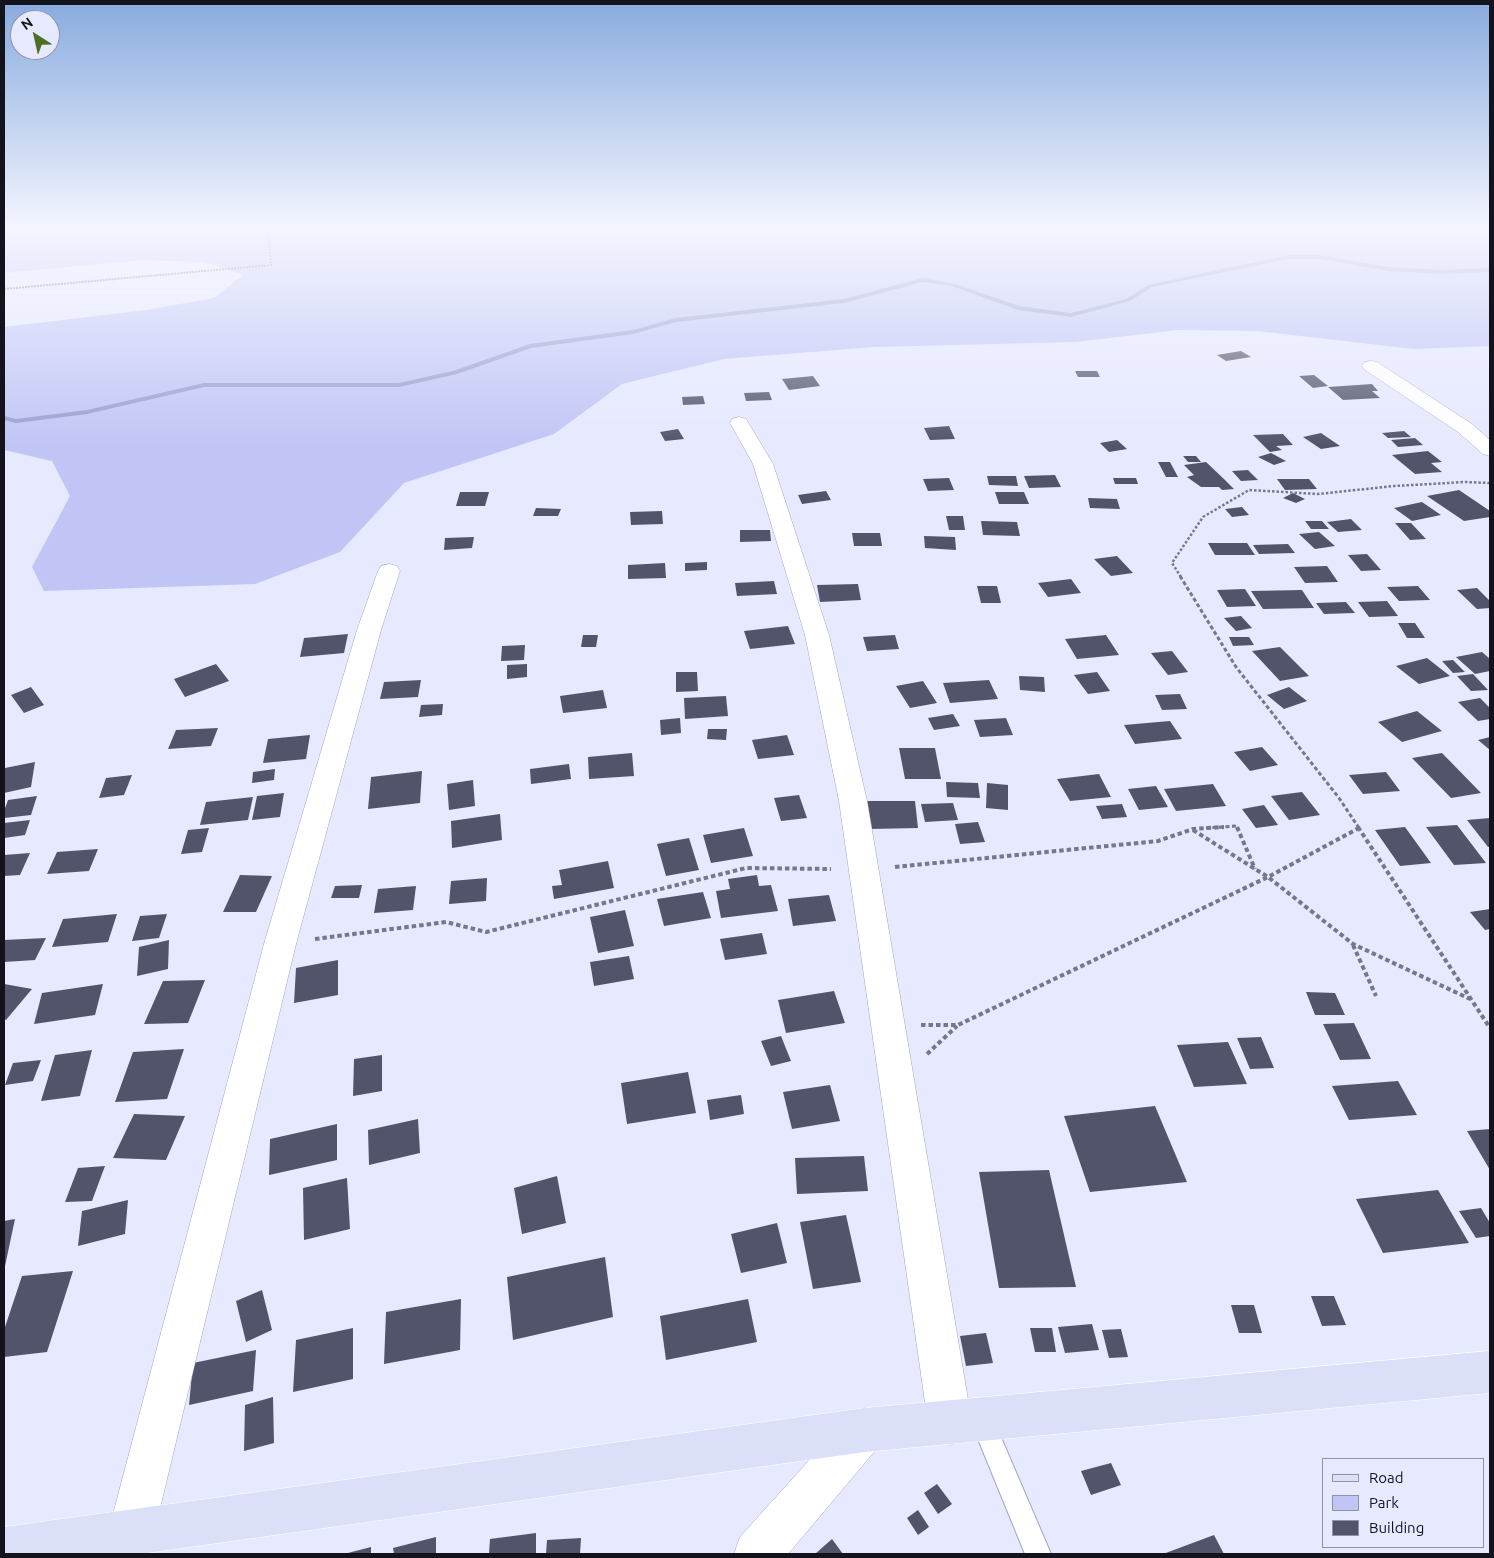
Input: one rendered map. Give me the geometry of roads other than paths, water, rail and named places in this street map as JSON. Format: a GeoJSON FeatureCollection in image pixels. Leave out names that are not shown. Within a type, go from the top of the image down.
{"type":"FeatureCollection","features":[{"type":"Feature","properties":{"kind":"main road"},"geometry":{"type":"LineString","coordinates":[[4,1550],[864,1430],[1490,1372]]}},
{"type":"Feature","properties":{"kind":"street"},"geometry":{"type":"LineString","coordinates":[[1371,366],[1465,428],[1490,450]]}},
{"type":"Feature","properties":{"kind":"street"},"geometry":{"type":"LineString","coordinates":[[739,423],[763,464],[816,635],[853,801],[888,1025],[966,1421]]}},
{"type":"Feature","properties":{"kind":"street"},"geometry":{"type":"LineString","coordinates":[[131,1533],[280,944],[369,630],[389,571]]}},
{"type":"Feature","properties":{"kind":"street"},"geometry":{"type":"LineString","coordinates":[[757,1554],[864,1430]]}},
{"type":"Feature","properties":{"kind":"lane"},"geometry":{"type":"LineString","coordinates":[[966,1421],[1038,1554]]}},
{"type":"Feature","properties":{"kind":"waterway"},"geometry":{"type":"LineString","coordinates":[[4,418],[16,421],[87,412],[204,385],[399,385],[455,373],[530,346],[633,332],[676,320],[849,300]]}},
{"type":"Feature","properties":{"kind":"waterway"},"geometry":{"type":"LineString","coordinates":[[995,300],[1018,308],[1071,315],[1128,300]]}}]}
